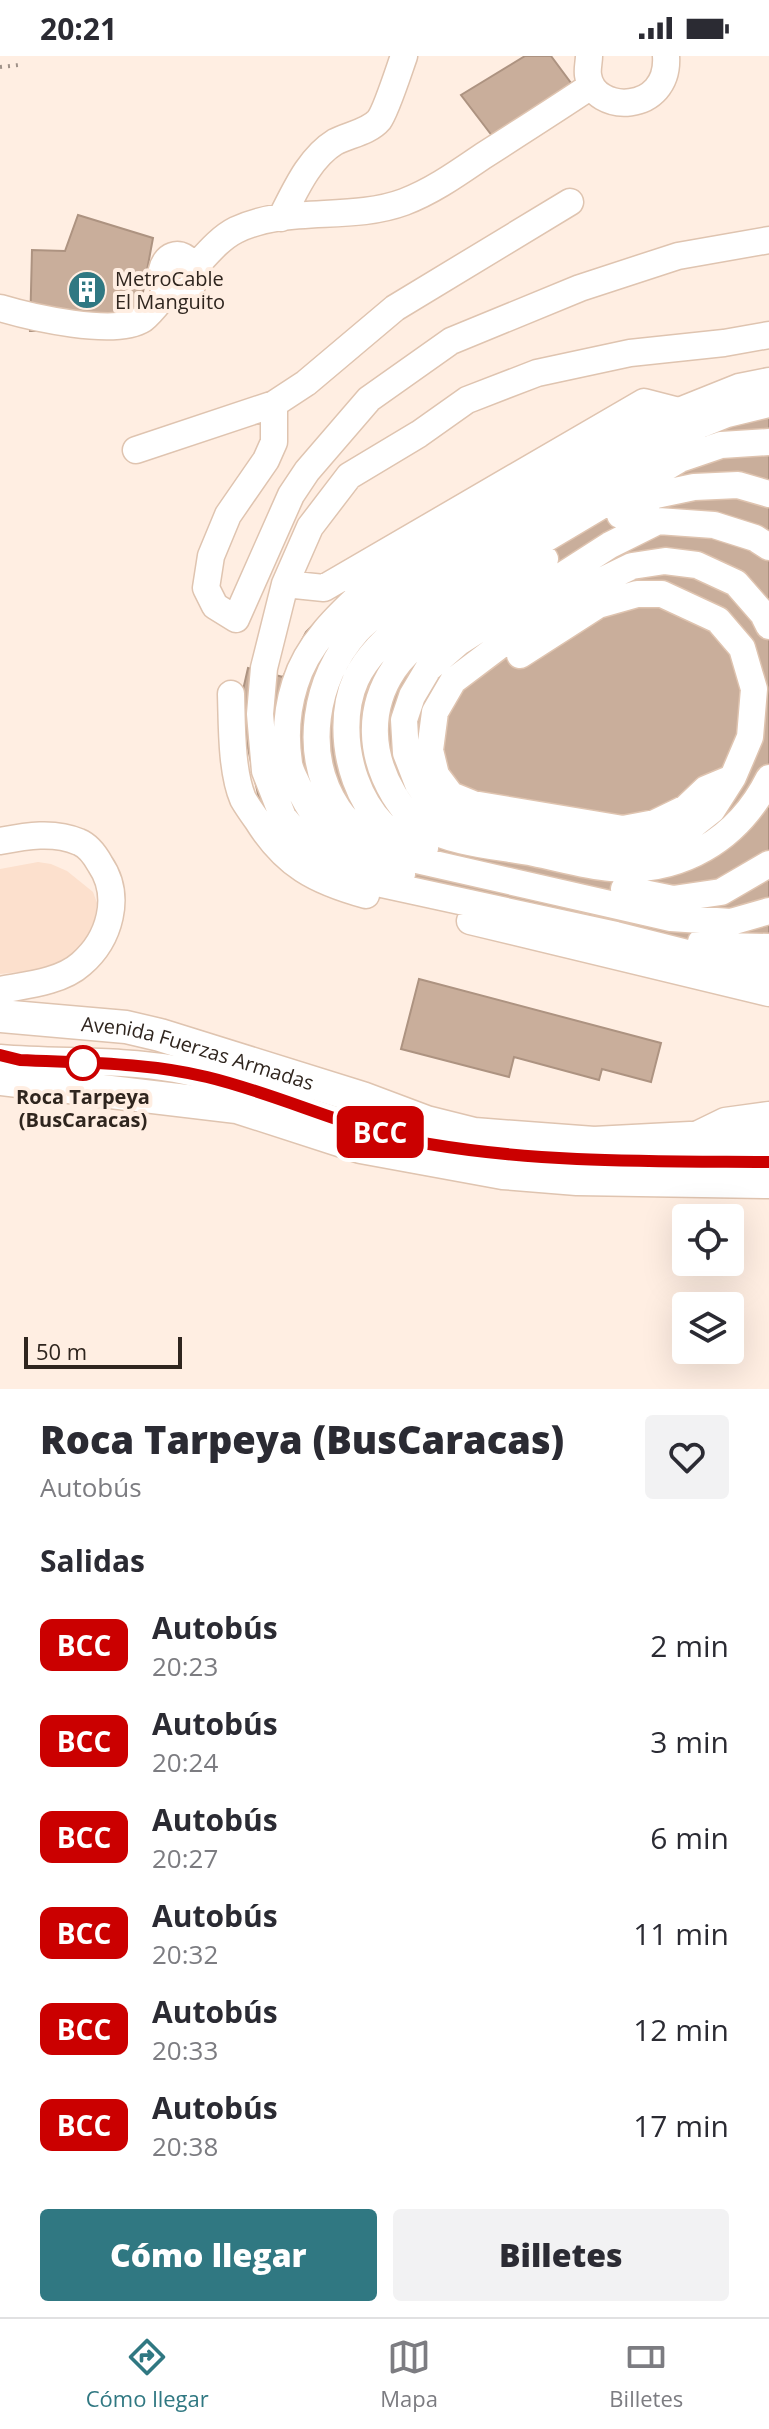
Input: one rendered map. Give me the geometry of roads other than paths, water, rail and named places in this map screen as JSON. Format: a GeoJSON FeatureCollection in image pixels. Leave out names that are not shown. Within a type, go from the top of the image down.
{"type":"FeatureCollection","features":[{"type":"Feature","properties":{"kind":"main road","name":"Avenida Fuerzas Armadas"},"geometry":{"type":"LineString","coordinates":[[0,1016],[126,1027],[362,1098],[426,1122],[474,1134],[594,1143],[690,1138],[769,1140]]}},
{"type":"Feature","properties":{"kind":"main road"},"geometry":{"type":"LineString","coordinates":[[4,1057],[68,1036],[203,1048]]}},
{"type":"Feature","properties":{"kind":"main road"},"geometry":{"type":"LineString","coordinates":[[4,1057],[237,1107],[361,1147],[446,1164],[503,1173],[577,1179],[769,1182]]}},
{"type":"Feature","properties":{"kind":"street"},"geometry":{"type":"LineString","coordinates":[[281,218],[320,152],[336,141],[371,127],[380,119],[404,56]]}},
{"type":"Feature","properties":{"kind":"street"},"geometry":{"type":"LineString","coordinates":[[589,56],[591,86],[604,98],[631,103],[654,93],[663,82],[666,56]]}},
{"type":"Feature","properties":{"kind":"street"},"geometry":{"type":"LineString","coordinates":[[0,308],[21,315],[92,326],[124,325],[143,319],[168,291],[160,279],[160,270],[170,257],[189,260],[195,267],[214,246],[235,231],[281,218],[367,211],[403,202],[440,185],[591,86]]}},
{"type":"Feature","properties":{"kind":"street"},"geometry":{"type":"LineString","coordinates":[[136,450],[274,404],[306,383],[395,308],[570,202]]}},
{"type":"Feature","properties":{"kind":"street"},"geometry":{"type":"LineString","coordinates":[[274,404],[274,442],[266,460],[228,515],[211,556],[206,588],[215,606],[236,619],[291,495],[307,471],[369,399],[451,341],[580,288],[678,256],[769,240]]}},
{"type":"Feature","properties":{"kind":"street"},"geometry":{"type":"LineString","coordinates":[[769,335],[630,353],[537,373],[467,400],[419,434],[349,476],[310,527],[285,584],[264,668],[260,714],[265,771],[283,817],[312,851],[359,879],[616,935],[747,968],[769,970]]}},
{"type":"Feature","properties":{"kind":"street"},"geometry":{"type":"LineString","coordinates":[[769,381],[739,387],[679,411],[369,587],[337,615],[313,647],[295,682],[287,724],[289,766],[310,811],[342,846],[379,869],[722,946],[769,947]]}},
{"type":"Feature","properties":{"kind":"street"},"geometry":{"type":"LineString","coordinates":[[285,584],[324,588],[644,402],[679,411]]}},
{"type":"Feature","properties":{"kind":"street"},"geometry":{"type":"LineString","coordinates":[[769,404],[727,414],[675,435],[390,603],[358,630],[332,667],[319,703],[316,740],[322,776],[338,809],[364,836],[395,855],[671,918],[731,922],[769,911]]}},
{"type":"Feature","properties":{"kind":"street"},"geometry":{"type":"LineString","coordinates":[[769,442],[721,445],[680,459],[404,623],[376,648],[356,679],[346,710],[346,745],[366,804],[383,825],[411,846],[673,899],[721,892],[769,864]]}},
{"type":"Feature","properties":{"kind":"street"},"geometry":{"type":"LineString","coordinates":[[769,494],[738,485],[694,487],[656,495],[575,539],[415,644],[393,671],[379,701],[374,735],[382,775],[402,807],[421,825],[453,837],[611,868],[656,867],[701,853],[733,828],[759,798],[769,778]]}},
{"type":"Feature","properties":{"kind":"street"},"geometry":{"type":"LineString","coordinates":[[520,655],[598,605],[637,594],[662,594],[718,620],[742,648],[754,689],[750,737],[733,777],[712,810],[683,833],[655,844],[625,849],[452,818],[434,807],[418,784],[406,753],[404,720],[412,696],[428,669],[459,642],[610,545],[658,521],[714,525],[755,538],[769,547]]}},
{"type":"Feature","properties":{"kind":"street"},"geometry":{"type":"LineString","coordinates":[[733,777],[706,789],[686,808],[655,823],[623,829],[473,804],[451,795],[436,775],[430,750],[435,712],[453,681],[502,644],[597,583],[632,566],[665,561],[697,565],[736,583],[763,614],[769,626]]}},
{"type":"Feature","properties":{"kind":"street"},"geometry":{"type":"LineString","coordinates":[[231,694],[234,752],[243,798],[272,844],[305,872],[341,888],[414,908],[769,993]]}},
{"type":"Feature","properties":{"kind":"street"},"geometry":{"type":"LineString","coordinates":[[0,841],[49,835],[83,844],[104,870],[111,888],[112,908],[106,930],[81,965],[59,977],[0,990]]}},
{"type":"Feature","properties":{"kind":"street"},"geometry":{"type":"LineString","coordinates":[[4,1057],[174,1069],[263,1093],[315,1113],[425,1144],[563,1160],[769,1162]]}},
{"type":"Feature","properties":{"kind":"street"},"geometry":{"type":"LineString","coordinates":[[690,1138],[725,1121],[769,1115]]}},
{"type":"Feature","properties":{"kind":"place","name":"MetroCable El Manguito"},"geometry":{"type":"Point","coordinates":[87,290]}},
{"type":"Feature","properties":{"kind":"place","name":"Roca Tarpeya (BusCaracas)"},"geometry":{"type":"Point","coordinates":[83,1063]}}]}
